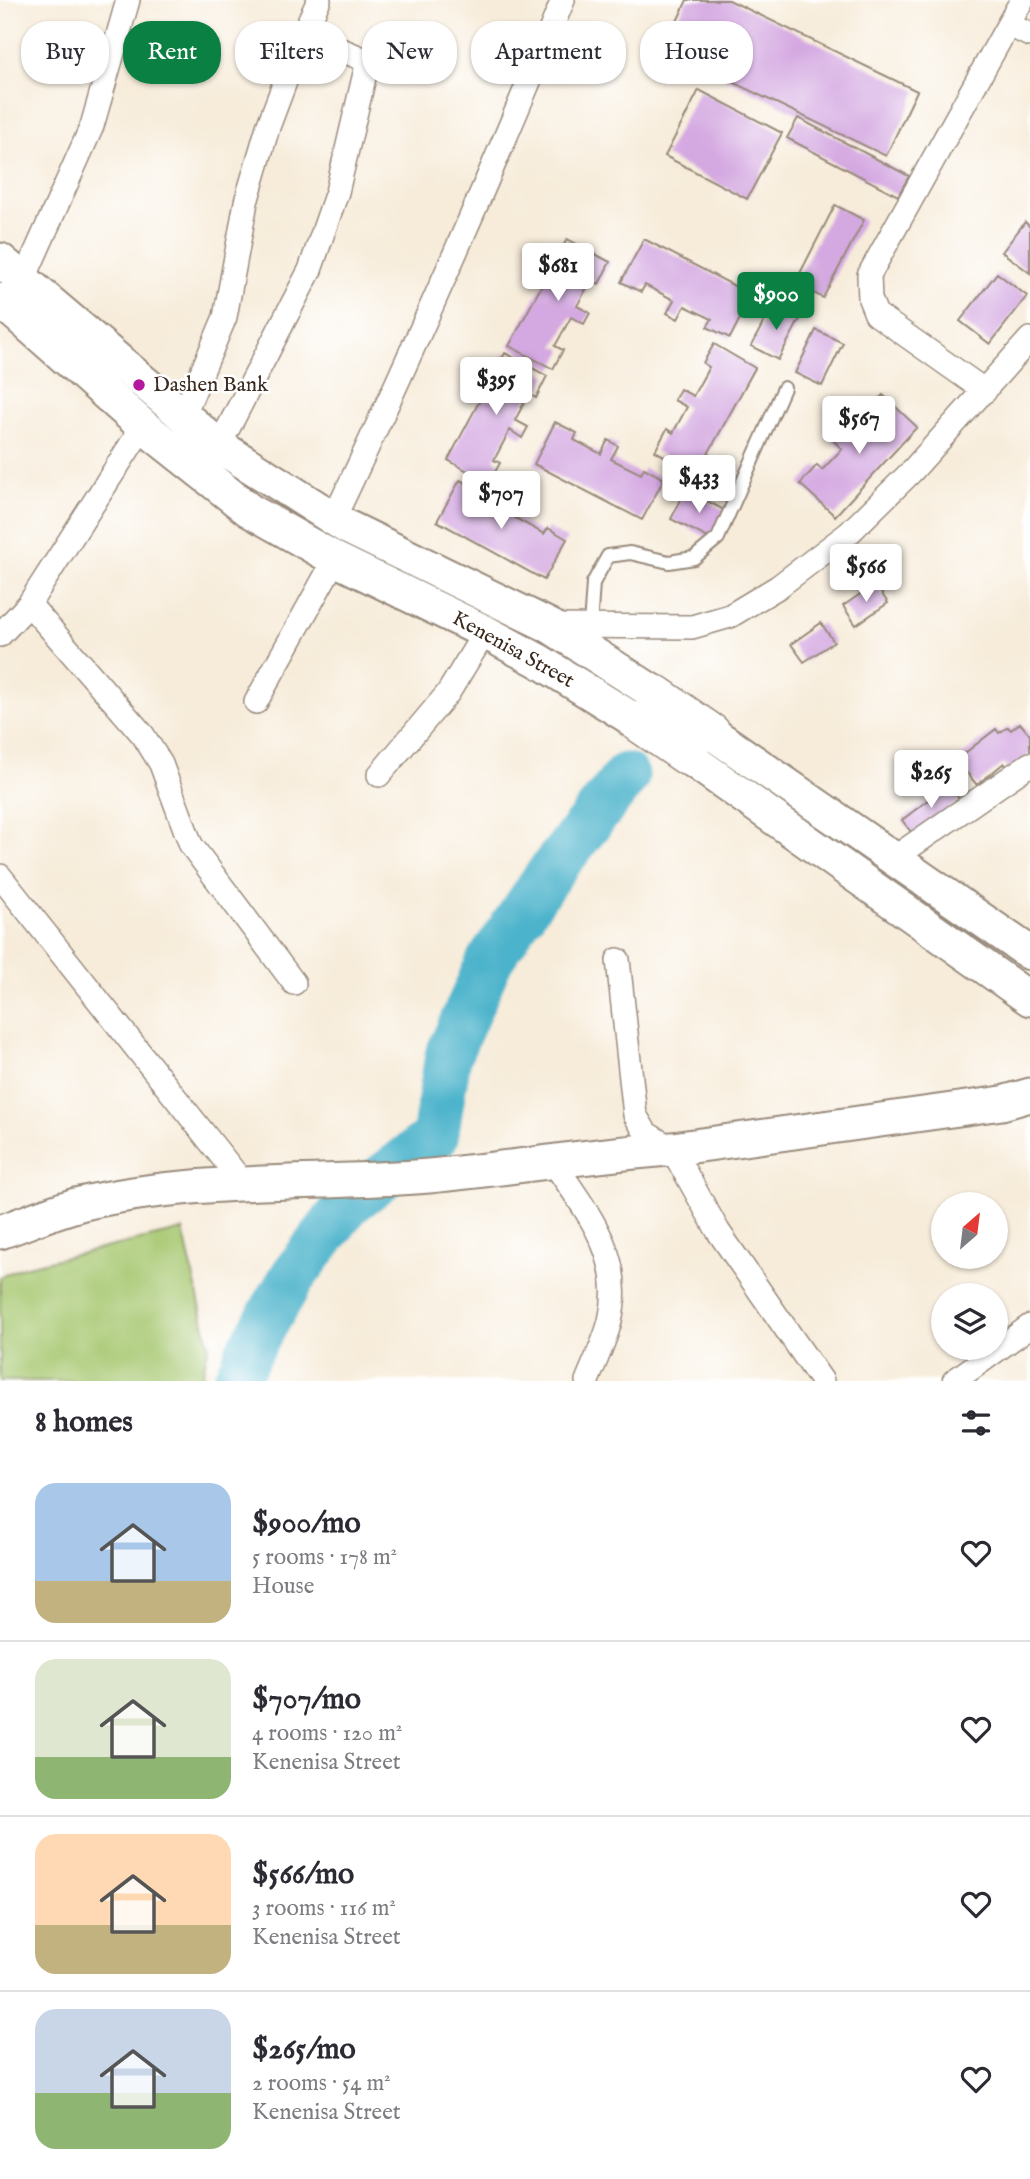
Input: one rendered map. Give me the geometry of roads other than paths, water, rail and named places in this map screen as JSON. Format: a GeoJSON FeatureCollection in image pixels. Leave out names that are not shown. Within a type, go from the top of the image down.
{"type":"FeatureCollection","features":[{"type":"Feature","properties":{"kind":"main road","name":"Kenenisa Street"},"geometry":{"type":"LineString","coordinates":[[8,280],[219,446],[334,518],[550,626],[645,707],[700,745],[894,858],[1030,953]]}},
{"type":"Feature","properties":{"kind":"main road","name":"Kenenisa Street"},"geometry":{"type":"LineString","coordinates":[[8,280],[143,426],[249,510],[335,559],[485,632],[539,662],[645,707]]}},
{"type":"Feature","properties":{"kind":"main road","name":"Kenenisa Street"},"geometry":{"type":"LineString","coordinates":[[700,745],[825,857],[1030,999]]}},
{"type":"Feature","properties":{"kind":"main road"},"geometry":{"type":"LineString","coordinates":[[0,1232],[80,1205],[164,1191],[243,1183],[431,1176],[552,1160],[672,1149],[1002,1103],[1030,1095]]}},
{"type":"Feature","properties":{"kind":"street"},"geometry":{"type":"LineString","coordinates":[[8,280],[92,126],[128,0]]}},
{"type":"Feature","properties":{"kind":"street"},"geometry":{"type":"LineString","coordinates":[[309,21],[319,0]]}},
{"type":"Feature","properties":{"kind":"street"},"geometry":{"type":"LineString","coordinates":[[334,518],[500,152],[563,0]]}},
{"type":"Feature","properties":{"kind":"street"},"geometry":{"type":"LineString","coordinates":[[985,391],[876,314],[870,299],[869,275],[1022,0]]}},
{"type":"Feature","properties":{"kind":"street"},"geometry":{"type":"LineString","coordinates":[[1009,25],[1030,35]]}},
{"type":"Feature","properties":{"kind":"street"},"geometry":{"type":"LineString","coordinates":[[219,446],[310,270],[337,192],[367,63],[348,53]]}},
{"type":"Feature","properties":{"kind":"street"},"geometry":{"type":"LineString","coordinates":[[183,417],[225,317],[246,202],[268,127],[284,84]]}},
{"type":"Feature","properties":{"kind":"street"},"geometry":{"type":"LineString","coordinates":[[550,626],[692,627],[730,616],[778,587],[849,533],[911,472],[1030,339]]}},
{"type":"Feature","properties":{"kind":"street"},"geometry":{"type":"LineString","coordinates":[[0,635],[29,604],[143,426]]}},
{"type":"Feature","properties":{"kind":"street"},"geometry":{"type":"LineString","coordinates":[[256,702],[335,559]]}},
{"type":"Feature","properties":{"kind":"street"},"geometry":{"type":"LineString","coordinates":[[29,604],[143,735],[161,765],[191,845],[294,983]]}},
{"type":"Feature","properties":{"kind":"street"},"geometry":{"type":"LineString","coordinates":[[379,775],[448,693],[485,632]]}},
{"type":"Feature","properties":{"kind":"street"},"geometry":{"type":"LineString","coordinates":[[894,858],[1030,764]]}},
{"type":"Feature","properties":{"kind":"street"},"geometry":{"type":"LineString","coordinates":[[0,876],[243,1183]]}},
{"type":"Feature","properties":{"kind":"street"},"geometry":{"type":"LineString","coordinates":[[618,960],[635,1115],[646,1133],[672,1149],[718,1231],[822,1381]]}},
{"type":"Feature","properties":{"kind":"street"},"geometry":{"type":"LineString","coordinates":[[552,1160],[601,1233],[609,1260],[613,1292],[610,1320],[587,1381]]}},
{"type":"Feature","properties":{"kind":"street"},"geometry":{"type":"LineString","coordinates":[[954,1381],[1030,1326]]}},
{"type":"Feature","properties":{"kind":"lane"},"geometry":{"type":"LineString","coordinates":[[590,627],[593,583],[608,556],[630,553],[669,562],[694,558],[718,538],[784,388]]}},
{"type":"Feature","properties":{"kind":"waterway"},"geometry":{"type":"LineString","coordinates":[[236,1381],[248,1353],[293,1276],[348,1204],[435,1137],[448,1056],[490,960],[551,871],[626,776]]}},
{"type":"Feature","properties":{"kind":"place","name":"Dashen Bank"},"geometry":{"type":"Point","coordinates":[139,385]}}]}
